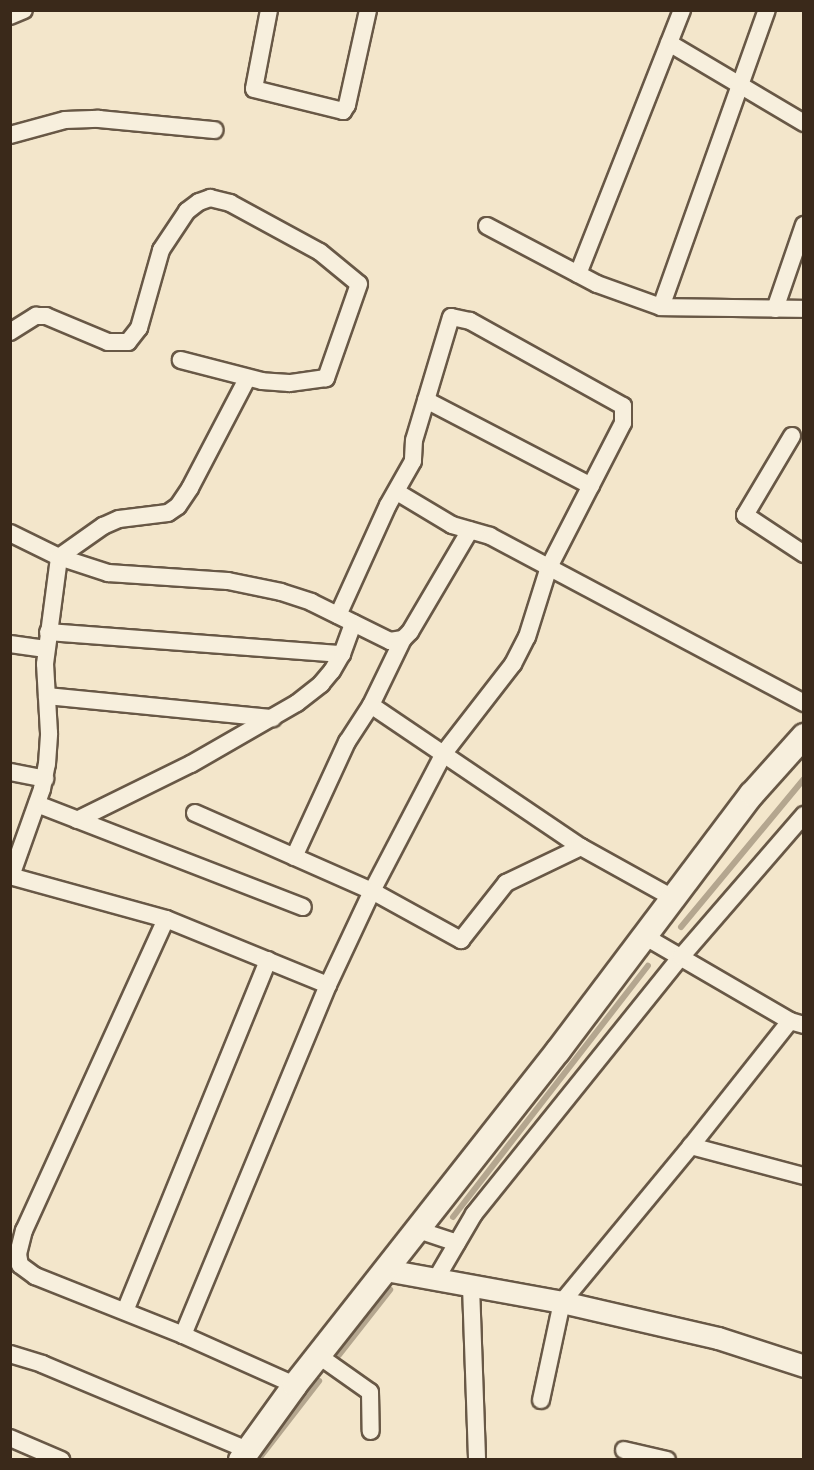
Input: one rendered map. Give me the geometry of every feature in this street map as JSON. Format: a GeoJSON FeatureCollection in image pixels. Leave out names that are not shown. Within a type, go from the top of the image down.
{"type":"FeatureCollection","features":[{"type":"Feature","properties":{"kind":"main road"},"geometry":{"type":"LineString","coordinates":[[244,1455],[295,1385],[418,1230],[752,794],[804,736]]}},
{"type":"Feature","properties":{"kind":"street"},"geometry":{"type":"LineString","coordinates":[[10,16],[24,10]]}},
{"type":"Feature","properties":{"kind":"street"},"geometry":{"type":"LineString","coordinates":[[269,10],[254,89],[279,93],[343,111],[347,105],[368,10]]}},
{"type":"Feature","properties":{"kind":"street"},"geometry":{"type":"LineString","coordinates":[[578,274],[682,10]]}},
{"type":"Feature","properties":{"kind":"street"},"geometry":{"type":"LineString","coordinates":[[661,307],[767,10]]}},
{"type":"Feature","properties":{"kind":"street"},"geometry":{"type":"LineString","coordinates":[[669,43],[804,123]]}},
{"type":"Feature","properties":{"kind":"street"},"geometry":{"type":"LineString","coordinates":[[10,135],[65,120],[99,119],[214,130]]}},
{"type":"Feature","properties":{"kind":"street"},"geometry":{"type":"LineString","coordinates":[[10,332],[36,316],[46,316],[108,342],[128,342],[139,328],[161,250],[187,211],[199,202],[210,198],[230,203],[320,252],[359,284],[326,378],[289,383],[248,379],[181,360]]}},
{"type":"Feature","properties":{"kind":"street"},"geometry":{"type":"LineString","coordinates":[[775,309],[804,225]]}},
{"type":"Feature","properties":{"kind":"street"},"geometry":{"type":"LineString","coordinates":[[487,226],[597,284],[661,307],[804,309]]}},
{"type":"Feature","properties":{"kind":"street"},"geometry":{"type":"LineString","coordinates":[[183,1335],[328,985],[372,891],[444,753],[513,664],[527,637],[549,567],[623,423],[623,406],[470,321],[451,317],[414,440],[413,461],[388,505],[338,615]]}},
{"type":"Feature","properties":{"kind":"street"},"geometry":{"type":"LineString","coordinates":[[248,379],[190,488],[178,506],[168,513],[119,519],[103,526],[59,557],[46,649],[49,733],[45,779],[11,876],[166,919],[328,985]]}},
{"type":"Feature","properties":{"kind":"street"},"geometry":{"type":"LineString","coordinates":[[426,400],[591,486]]}},
{"type":"Feature","properties":{"kind":"street"},"geometry":{"type":"LineString","coordinates":[[792,436],[745,516],[804,554]]}},
{"type":"Feature","properties":{"kind":"street"},"geometry":{"type":"LineString","coordinates":[[397,492],[452,525],[490,536],[804,703]]}},
{"type":"Feature","properties":{"kind":"street"},"geometry":{"type":"LineString","coordinates":[[294,857],[347,742],[371,705],[403,639],[410,632],[470,530]]}},
{"type":"Feature","properties":{"kind":"street"},"geometry":{"type":"LineString","coordinates":[[10,533],[59,557],[90,568],[118,574],[228,581],[262,587],[311,602],[390,641],[403,639]]}},
{"type":"Feature","properties":{"kind":"street"},"geometry":{"type":"LineString","coordinates":[[77,820],[190,764],[273,718],[321,684],[342,654],[353,623]]}},
{"type":"Feature","properties":{"kind":"street"},"geometry":{"type":"LineString","coordinates":[[48,632],[342,654]]}},
{"type":"Feature","properties":{"kind":"street"},"geometry":{"type":"LineString","coordinates":[[10,644],[46,649]]}},
{"type":"Feature","properties":{"kind":"street"},"geometry":{"type":"LineString","coordinates":[[47,696],[273,718]]}},
{"type":"Feature","properties":{"kind":"street"},"geometry":{"type":"LineString","coordinates":[[371,705],[581,848],[673,898]]}},
{"type":"Feature","properties":{"kind":"street"},"geometry":{"type":"LineString","coordinates":[[10,772],[45,779]]}},
{"type":"Feature","properties":{"kind":"street"},"geometry":{"type":"LineString","coordinates":[[37,804],[303,908]]}},
{"type":"Feature","properties":{"kind":"street"},"geometry":{"type":"LineString","coordinates":[[195,813],[372,891],[461,940],[506,883],[581,848]]}},
{"type":"Feature","properties":{"kind":"street"},"geometry":{"type":"LineString","coordinates":[[436,1279],[474,1214],[681,957],[804,815]]}},
{"type":"Feature","properties":{"kind":"street"},"geometry":{"type":"LineString","coordinates":[[166,919],[17,1228],[20,1265],[26,1271],[183,1335],[295,1385]]}},
{"type":"Feature","properties":{"kind":"street"},"geometry":{"type":"LineString","coordinates":[[542,1400],[562,1302],[691,1146],[797,1023],[644,936]]}},
{"type":"Feature","properties":{"kind":"street"},"geometry":{"type":"LineString","coordinates":[[125,1311],[268,960]]}},
{"type":"Feature","properties":{"kind":"street"},"geometry":{"type":"LineString","coordinates":[[691,1146],[804,1176]]}},
{"type":"Feature","properties":{"kind":"street"},"geometry":{"type":"LineString","coordinates":[[418,1230],[457,1243]]}},
{"type":"Feature","properties":{"kind":"street"},"geometry":{"type":"LineString","coordinates":[[386,1270],[562,1302],[717,1338],[804,1366]]}},
{"type":"Feature","properties":{"kind":"street"},"geometry":{"type":"LineString","coordinates":[[471,1286],[477,1460]]}},
{"type":"Feature","properties":{"kind":"street"},"geometry":{"type":"LineString","coordinates":[[10,1354],[42,1364],[244,1455]]}},
{"type":"Feature","properties":{"kind":"street"},"geometry":{"type":"LineString","coordinates":[[319,1356],[370,1392],[371,1431]]}},
{"type":"Feature","properties":{"kind":"street"},"geometry":{"type":"LineString","coordinates":[[10,1438],[61,1460]]}},
{"type":"Feature","properties":{"kind":"street"},"geometry":{"type":"LineString","coordinates":[[624,1450],[667,1460]]}},
{"type":"Feature","properties":{"kind":"waterway"},"geometry":{"type":"LineString","coordinates":[[681,927],[804,779]]}},
{"type":"Feature","properties":{"kind":"waterway"},"geometry":{"type":"LineString","coordinates":[[453,1217],[648,966]]}},
{"type":"Feature","properties":{"kind":"waterway"},"geometry":{"type":"LineString","coordinates":[[339,1355],[390,1290]]}},
{"type":"Feature","properties":{"kind":"waterway"},"geometry":{"type":"LineString","coordinates":[[258,1460],[319,1381]]}}]}
